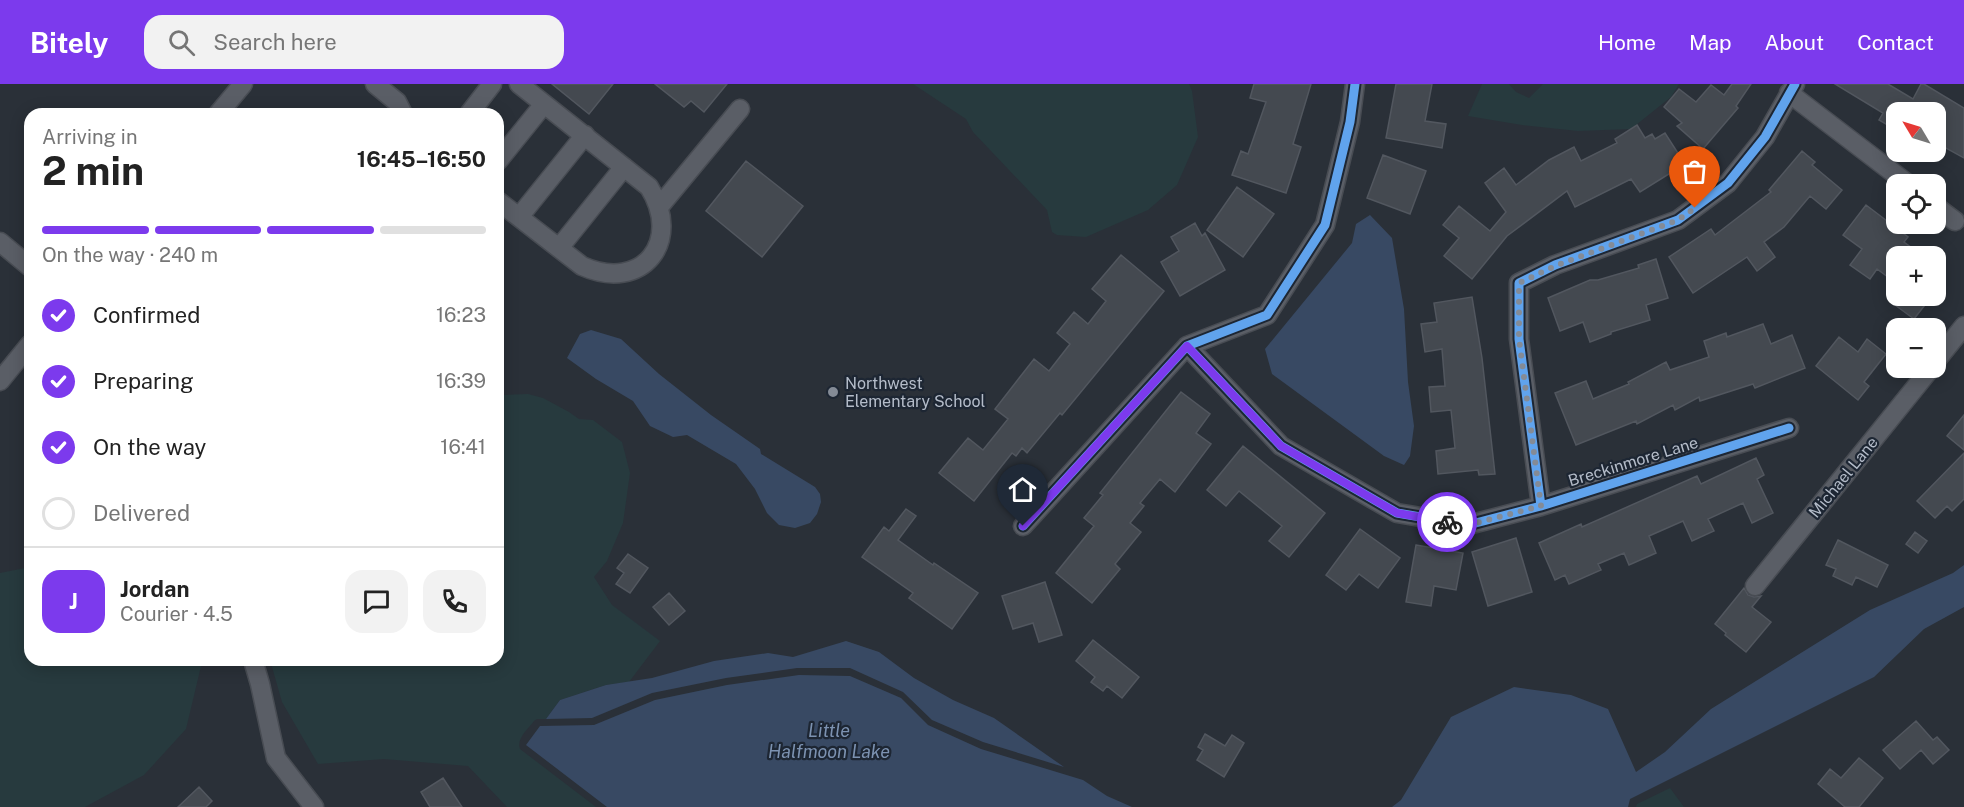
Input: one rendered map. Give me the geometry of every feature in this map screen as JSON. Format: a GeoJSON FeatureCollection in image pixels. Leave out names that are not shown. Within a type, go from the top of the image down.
{"type":"FeatureCollection","features":[{"type":"Feature","properties":{"kind":"street"},"geometry":{"type":"LineString","coordinates":[[223,108],[243,84]]}},
{"type":"Feature","properties":{"kind":"street"},"geometry":{"type":"LineString","coordinates":[[375,84],[400,100]]}},
{"type":"Feature","properties":{"kind":"street"},"geometry":{"type":"LineString","coordinates":[[474,108],[492,84]]}},
{"type":"Feature","properties":{"kind":"street"},"geometry":{"type":"LineString","coordinates":[[504,206],[582,266],[597,272],[615,274],[631,272],[645,264],[655,252],[661,235],[659,207],[649,187],[519,84]]}},
{"type":"Feature","properties":{"kind":"street"},"geometry":{"type":"LineString","coordinates":[[1023,526],[1187,346],[1267,315],[1325,225],[1350,122],[1355,84]]}},
{"type":"Feature","properties":{"kind":"street"},"geometry":{"type":"LineString","coordinates":[[1541,506],[1519,339],[1519,283],[1555,266],[1678,220],[1728,183],[1765,138],[1792,89],[1896,174]]}},
{"type":"Feature","properties":{"kind":"street"},"geometry":{"type":"LineString","coordinates":[[504,154],[544,104]]}},
{"type":"Feature","properties":{"kind":"street"},"geometry":{"type":"LineString","coordinates":[[659,207],[740,109]]}},
{"type":"Feature","properties":{"kind":"street"},"geometry":{"type":"LineString","coordinates":[[519,217],[585,135]]}},
{"type":"Feature","properties":{"kind":"street"},"geometry":{"type":"LineString","coordinates":[[559,248],[624,167]]}},
{"type":"Feature","properties":{"kind":"street"},"geometry":{"type":"LineString","coordinates":[[1946,214],[1955,221]]}},
{"type":"Feature","properties":{"kind":"street"},"geometry":{"type":"LineString","coordinates":[[0,242],[24,262]]}},
{"type":"Feature","properties":{"kind":"street"},"geometry":{"type":"LineString","coordinates":[[1946,348],[1964,326]]}},
{"type":"Feature","properties":{"kind":"street","name":"Breckinmore Lane"},"geometry":{"type":"LineString","coordinates":[[1187,346],[1281,446],[1397,513],[1468,525],[1541,506],[1790,428]]}},
{"type":"Feature","properties":{"kind":"street"},"geometry":{"type":"LineString","coordinates":[[0,381],[24,351]]}},
{"type":"Feature","properties":{"kind":"street","name":"Michael Lane"},"geometry":{"type":"LineString","coordinates":[[1755,586],[1922,378]]}},
{"type":"Feature","properties":{"kind":"street"},"geometry":{"type":"LineString","coordinates":[[255,666],[261,684],[276,759],[314,807]]}},
{"type":"Feature","properties":{"kind":"green space"},"geometry":{"type":"Polygon","coordinates":[[[913,84],[1189,84],[1198,137],[1177,185],[1148,210],[1086,237],[1057,235],[1052,232],[1047,210],[973,132],[966,119],[913,84]]]}},
{"type":"Feature","properties":{"kind":"green space"},"geometry":{"type":"Polygon","coordinates":[[[1482,84],[1509,84],[1516,92],[1529,98],[1543,84],[1679,84],[1671,97],[1631,129],[1578,131],[1468,116],[1482,84]]]}},
{"type":"Feature","properties":{"kind":"green space"},"geometry":{"type":"Polygon","coordinates":[[[528,394],[543,398],[579,419],[593,420],[622,442],[630,473],[623,523],[607,561],[594,577],[612,605],[660,641],[629,682],[606,685],[560,700],[546,719],[534,721],[523,734],[519,745],[520,749],[596,807],[507,807],[468,766],[384,759],[318,764],[282,702],[272,666],[504,666],[504,395],[528,394]]]}},
{"type":"Feature","properties":{"kind":"green space"},"geometry":{"type":"Polygon","coordinates":[[[24,568],[24,666],[201,666],[186,729],[144,775],[85,807],[0,807],[0,573],[24,568]]]}},
{"type":"Feature","properties":{"kind":"green space"},"geometry":{"type":"Polygon","coordinates":[[[1670,788],[1684,807],[1636,807],[1637,804],[1670,788]]]}},
{"type":"Feature","properties":{"kind":"water"},"geometry":{"type":"Polygon","coordinates":[[[1370,215],[1392,238],[1404,309],[1408,382],[1414,426],[1410,456],[1404,465],[1384,456],[1272,374],[1265,349],[1352,243],[1356,224],[1370,215]]]}},
{"type":"Feature","properties":{"kind":"water"},"geometry":{"type":"Polygon","coordinates":[[[591,330],[621,339],[659,374],[711,415],[760,449],[761,454],[815,487],[820,494],[821,502],[817,514],[810,523],[795,528],[779,525],[767,513],[755,489],[736,464],[687,435],[673,437],[650,426],[633,401],[567,358],[580,334],[591,330]]]}},
{"type":"Feature","properties":{"kind":"water"},"geometry":{"type":"Polygon","coordinates":[[[1964,565],[1964,607],[1924,629],[1874,677],[1630,799],[1628,807],[1392,807],[1401,800],[1451,717],[1514,687],[1571,695],[1608,709],[1636,772],[1665,752],[1711,709],[1870,610],[1953,573],[1964,565]]]}},
{"type":"Feature","properties":{"kind":"water"},"geometry":{"type":"Polygon","coordinates":[[[846,641],[879,652],[914,678],[953,700],[994,718],[1064,767],[983,742],[932,720],[903,692],[850,668],[797,668],[726,678],[652,693],[592,718],[546,719],[560,700],[606,685],[652,678],[714,661],[768,653],[793,657],[846,641]]]}},
{"type":"Feature","properties":{"kind":"water","name":"Little Halfmoon Lake"},"geometry":{"type":"Polygon","coordinates":[[[799,675],[850,676],[901,698],[928,725],[981,749],[1083,780],[1107,796],[1132,807],[607,807],[526,745],[540,726],[594,725],[655,700],[727,685],[799,675]]]}},
{"type":"Feature","properties":{"kind":"building"},"geometry":{"type":"Polygon","coordinates":[[[552,84],[613,84],[589,114],[552,84]]]}},
{"type":"Feature","properties":{"kind":"building"},"geometry":{"type":"Polygon","coordinates":[[[655,84],[727,84],[704,112],[691,101],[684,107],[655,84]]]}},
{"type":"Feature","properties":{"kind":"building"},"geometry":{"type":"Polygon","coordinates":[[[1254,84],[1311,84],[1293,144],[1301,147],[1286,193],[1232,175],[1241,151],[1248,154],[1266,102],[1250,98],[1254,84]]]}},
{"type":"Feature","properties":{"kind":"building"},"geometry":{"type":"Polygon","coordinates":[[[1396,84],[1432,84],[1425,121],[1446,124],[1442,148],[1386,138],[1396,84]]]}},
{"type":"Feature","properties":{"kind":"building"},"geometry":{"type":"Polygon","coordinates":[[[1732,84],[1751,84],[1736,106],[1738,108],[1703,149],[1677,126],[1682,123],[1664,107],[1679,89],[1696,102],[1711,85],[1724,95],[1732,84]]]}},
{"type":"Feature","properties":{"kind":"building"},"geometry":{"type":"Polygon","coordinates":[[[1835,84],[1888,84],[1913,99],[1921,84],[1924,84],[1964,108],[1964,158],[1946,148],[1946,102],[1886,102],[1886,124],[1879,120],[1883,113],[1835,84]]]}},
{"type":"Feature","properties":{"kind":"building"},"geometry":{"type":"Polygon","coordinates":[[[1637,125],[1645,138],[1652,134],[1655,139],[1665,133],[1685,164],[1640,192],[1631,179],[1575,207],[1567,191],[1507,236],[1472,279],[1444,256],[1459,238],[1443,225],[1459,206],[1490,231],[1506,212],[1485,183],[1504,168],[1516,185],[1549,160],[1574,147],[1581,161],[1617,143],[1615,139],[1637,125]]]}},
{"type":"Feature","properties":{"kind":"building"},"geometry":{"type":"Polygon","coordinates":[[[1802,151],[1815,162],[1812,165],[1842,190],[1826,209],[1810,196],[1784,227],[1764,242],[1775,257],[1757,271],[1747,257],[1693,293],[1669,257],[1711,229],[1715,235],[1771,192],[1769,190],[1802,151]]]}},
{"type":"Feature","properties":{"kind":"building"},"geometry":{"type":"Polygon","coordinates":[[[1383,155],[1426,171],[1410,214],[1367,198],[1383,155]]]}},
{"type":"Feature","properties":{"kind":"building"},"geometry":{"type":"Polygon","coordinates":[[[746,161],[803,206],[762,257],[706,211],[746,161]]]}},
{"type":"Feature","properties":{"kind":"building"},"geometry":{"type":"Polygon","coordinates":[[[1237,187],[1274,214],[1243,257],[1207,230],[1237,187]]]}},
{"type":"Feature","properties":{"kind":"building"},"geometry":{"type":"Polygon","coordinates":[[[1866,205],[1886,220],[1886,234],[1904,234],[1908,237],[1904,242],[1909,246],[1886,246],[1886,276],[1877,269],[1870,279],[1850,265],[1862,249],[1843,235],[1866,205]]]}},
{"type":"Feature","properties":{"kind":"building"},"geometry":{"type":"Polygon","coordinates":[[[1195,223],[1202,236],[1205,233],[1225,270],[1180,296],[1161,262],[1179,251],[1171,237],[1195,223]]]}},
{"type":"Feature","properties":{"kind":"building"},"geometry":{"type":"Polygon","coordinates":[[[1121,255],[1164,291],[1062,415],[1060,413],[1027,453],[1022,448],[1016,456],[1012,453],[974,501],[939,473],[968,438],[983,450],[1008,419],[995,409],[1034,359],[1049,371],[1070,344],[1057,333],[1074,312],[1088,324],[1106,301],[1092,289],[1121,255]]]}},
{"type":"Feature","properties":{"kind":"building"},"geometry":{"type":"Polygon","coordinates":[[[1656,259],[1668,298],[1646,305],[1650,320],[1611,332],[1611,334],[1590,342],[1583,322],[1560,331],[1548,298],[1590,280],[1598,280],[1639,268],[1638,265],[1656,259]]]}},
{"type":"Feature","properties":{"kind":"building"},"geometry":{"type":"Polygon","coordinates":[[[1472,297],[1482,358],[1495,474],[1479,475],[1478,470],[1438,474],[1436,451],[1455,448],[1451,410],[1431,412],[1429,387],[1445,386],[1442,349],[1425,352],[1421,324],[1437,322],[1434,303],[1472,297]]]}},
{"type":"Feature","properties":{"kind":"building"},"geometry":{"type":"Polygon","coordinates":[[[1896,306],[1924,306],[1913,318],[1896,306]]]}},
{"type":"Feature","properties":{"kind":"building"},"geometry":{"type":"Polygon","coordinates":[[[1763,324],[1771,344],[1792,335],[1805,368],[1755,388],[1753,384],[1700,401],[1699,397],[1675,410],[1673,405],[1637,424],[1636,421],[1576,445],[1555,393],[1586,381],[1593,399],[1629,384],[1628,382],[1666,362],[1670,370],[1709,357],[1704,341],[1726,333],[1727,337],[1763,324]]]}},
{"type":"Feature","properties":{"kind":"building"},"geometry":{"type":"Polygon","coordinates":[[[1839,337],[1858,352],[1867,339],[1886,354],[1864,382],[1869,386],[1858,400],[1816,366],[1839,337]]]}},
{"type":"Feature","properties":{"kind":"building"},"geometry":{"type":"Polygon","coordinates":[[[1181,392],[1210,414],[1196,433],[1211,444],[1175,492],[1160,479],[1140,503],[1144,506],[1130,523],[1141,532],[1115,564],[1120,569],[1092,603],[1056,573],[1094,526],[1084,518],[1103,495],[1100,493],[1181,392]]]}},
{"type":"Feature","properties":{"kind":"building"},"geometry":{"type":"Polygon","coordinates":[[[1964,415],[1964,450],[1947,436],[1964,415]]]}},
{"type":"Feature","properties":{"kind":"building"},"geometry":{"type":"Polygon","coordinates":[[[1243,446],[1325,513],[1289,557],[1269,541],[1282,526],[1239,491],[1226,506],[1207,490],[1243,446]]]}},
{"type":"Feature","properties":{"kind":"building"},"geometry":{"type":"Polygon","coordinates":[[[1964,453],[1964,499],[1952,511],[1947,506],[1935,518],[1917,501],[1964,453]]]}},
{"type":"Feature","properties":{"kind":"building"},"geometry":{"type":"Polygon","coordinates":[[[1756,458],[1764,475],[1757,479],[1773,513],[1752,523],[1743,503],[1708,519],[1714,531],[1692,541],[1683,521],[1649,536],[1656,553],[1629,565],[1624,553],[1598,564],[1601,570],[1569,584],[1565,575],[1555,580],[1539,543],[1581,524],[1582,527],[1697,476],[1701,484],[1756,458]]]}},
{"type":"Feature","properties":{"kind":"building"},"geometry":{"type":"Polygon","coordinates":[[[906,509],[916,516],[898,540],[978,593],[952,629],[909,598],[913,593],[862,557],[884,527],[889,531],[906,509]]]}},
{"type":"Feature","properties":{"kind":"building"},"geometry":{"type":"Polygon","coordinates":[[[1360,529],[1400,558],[1378,588],[1359,574],[1346,590],[1326,575],[1360,529]]]}},
{"type":"Feature","properties":{"kind":"building"},"geometry":{"type":"Polygon","coordinates":[[[1915,532],[1927,541],[1918,553],[1906,544],[1915,532]]]}},
{"type":"Feature","properties":{"kind":"building"},"geometry":{"type":"Polygon","coordinates":[[[1516,538],[1532,592],[1488,606],[1472,552],[1516,538]]]}},
{"type":"Feature","properties":{"kind":"building"},"geometry":{"type":"Polygon","coordinates":[[[1838,540],[1888,565],[1877,587],[1856,577],[1852,585],[1833,576],[1836,569],[1826,565],[1838,540]]]}},
{"type":"Feature","properties":{"kind":"building"},"geometry":{"type":"Polygon","coordinates":[[[1416,545],[1463,553],[1456,590],[1434,586],[1431,606],[1406,602],[1416,545]]]}},
{"type":"Feature","properties":{"kind":"building"},"geometry":{"type":"Polygon","coordinates":[[[628,554],[648,568],[630,593],[616,584],[624,573],[617,568],[628,554]]]}},
{"type":"Feature","properties":{"kind":"building"},"geometry":{"type":"Polygon","coordinates":[[[1045,582],[1062,635],[1039,642],[1033,623],[1013,629],[1002,596],[1045,582]]]}},
{"type":"Feature","properties":{"kind":"building"},"geometry":{"type":"Polygon","coordinates":[[[1744,588],[1748,595],[1761,596],[1752,607],[1771,622],[1746,652],[1715,624],[1744,588]]]}},
{"type":"Feature","properties":{"kind":"building"},"geometry":{"type":"Polygon","coordinates":[[[669,593],[685,611],[669,625],[653,607],[669,593]]]}},
{"type":"Feature","properties":{"kind":"building"},"geometry":{"type":"Polygon","coordinates":[[[1093,640],[1139,677],[1122,698],[1107,686],[1103,691],[1091,682],[1095,677],[1076,661],[1093,640]]]}},
{"type":"Feature","properties":{"kind":"building"},"geometry":{"type":"Polygon","coordinates":[[[1916,721],[1933,740],[1937,737],[1949,750],[1933,764],[1921,750],[1900,769],[1883,750],[1916,721]]]}},
{"type":"Feature","properties":{"kind":"building"},"geometry":{"type":"Polygon","coordinates":[[[1205,734],[1225,746],[1232,735],[1244,743],[1224,777],[1197,760],[1203,750],[1198,747],[1205,734]]]}},
{"type":"Feature","properties":{"kind":"building"},"geometry":{"type":"Polygon","coordinates":[[[1859,758],[1883,778],[1859,807],[1845,807],[1818,784],[1830,769],[1841,778],[1859,758]]]}},
{"type":"Feature","properties":{"kind":"building"},"geometry":{"type":"Polygon","coordinates":[[[443,778],[462,807],[430,807],[421,792],[443,778]]]}},
{"type":"Feature","properties":{"kind":"building"},"geometry":{"type":"Polygon","coordinates":[[[199,787],[212,801],[206,807],[178,807],[199,787]]]}},
{"type":"Feature","properties":{"kind":"cycle path"},"geometry":{"type":"LineString","coordinates":[[1023,526],[1187,346],[1267,315],[1325,225],[1350,122],[1355,84]]}},
{"type":"Feature","properties":{"kind":"cycle path"},"geometry":{"type":"LineString","coordinates":[[1541,506],[1519,339],[1519,283],[1555,265],[1678,220],[1728,183],[1765,137],[1795,84]]}},
{"type":"Feature","properties":{"kind":"cycle path"},"geometry":{"type":"LineString","coordinates":[[1187,346],[1281,446],[1397,513],[1468,525],[1541,506],[1789,428]]}},
{"type":"Feature","properties":{"kind":"way so far"},"geometry":{"type":"LineString","coordinates":[[1447,522],[1468,525],[1541,506],[1519,339],[1519,283],[1555,266],[1678,220],[1695,208]]}},
{"type":"Feature","properties":{"kind":"place","name":"Northwest Elementary School"},"geometry":{"type":"Point","coordinates":[833,392]}},
{"type":"Feature","properties":{"kind":"route"},"geometry":{"type":"LineString","coordinates":[[1023,526],[1187,346],[1281,446],[1397,513],[1447,522]]}}]}
